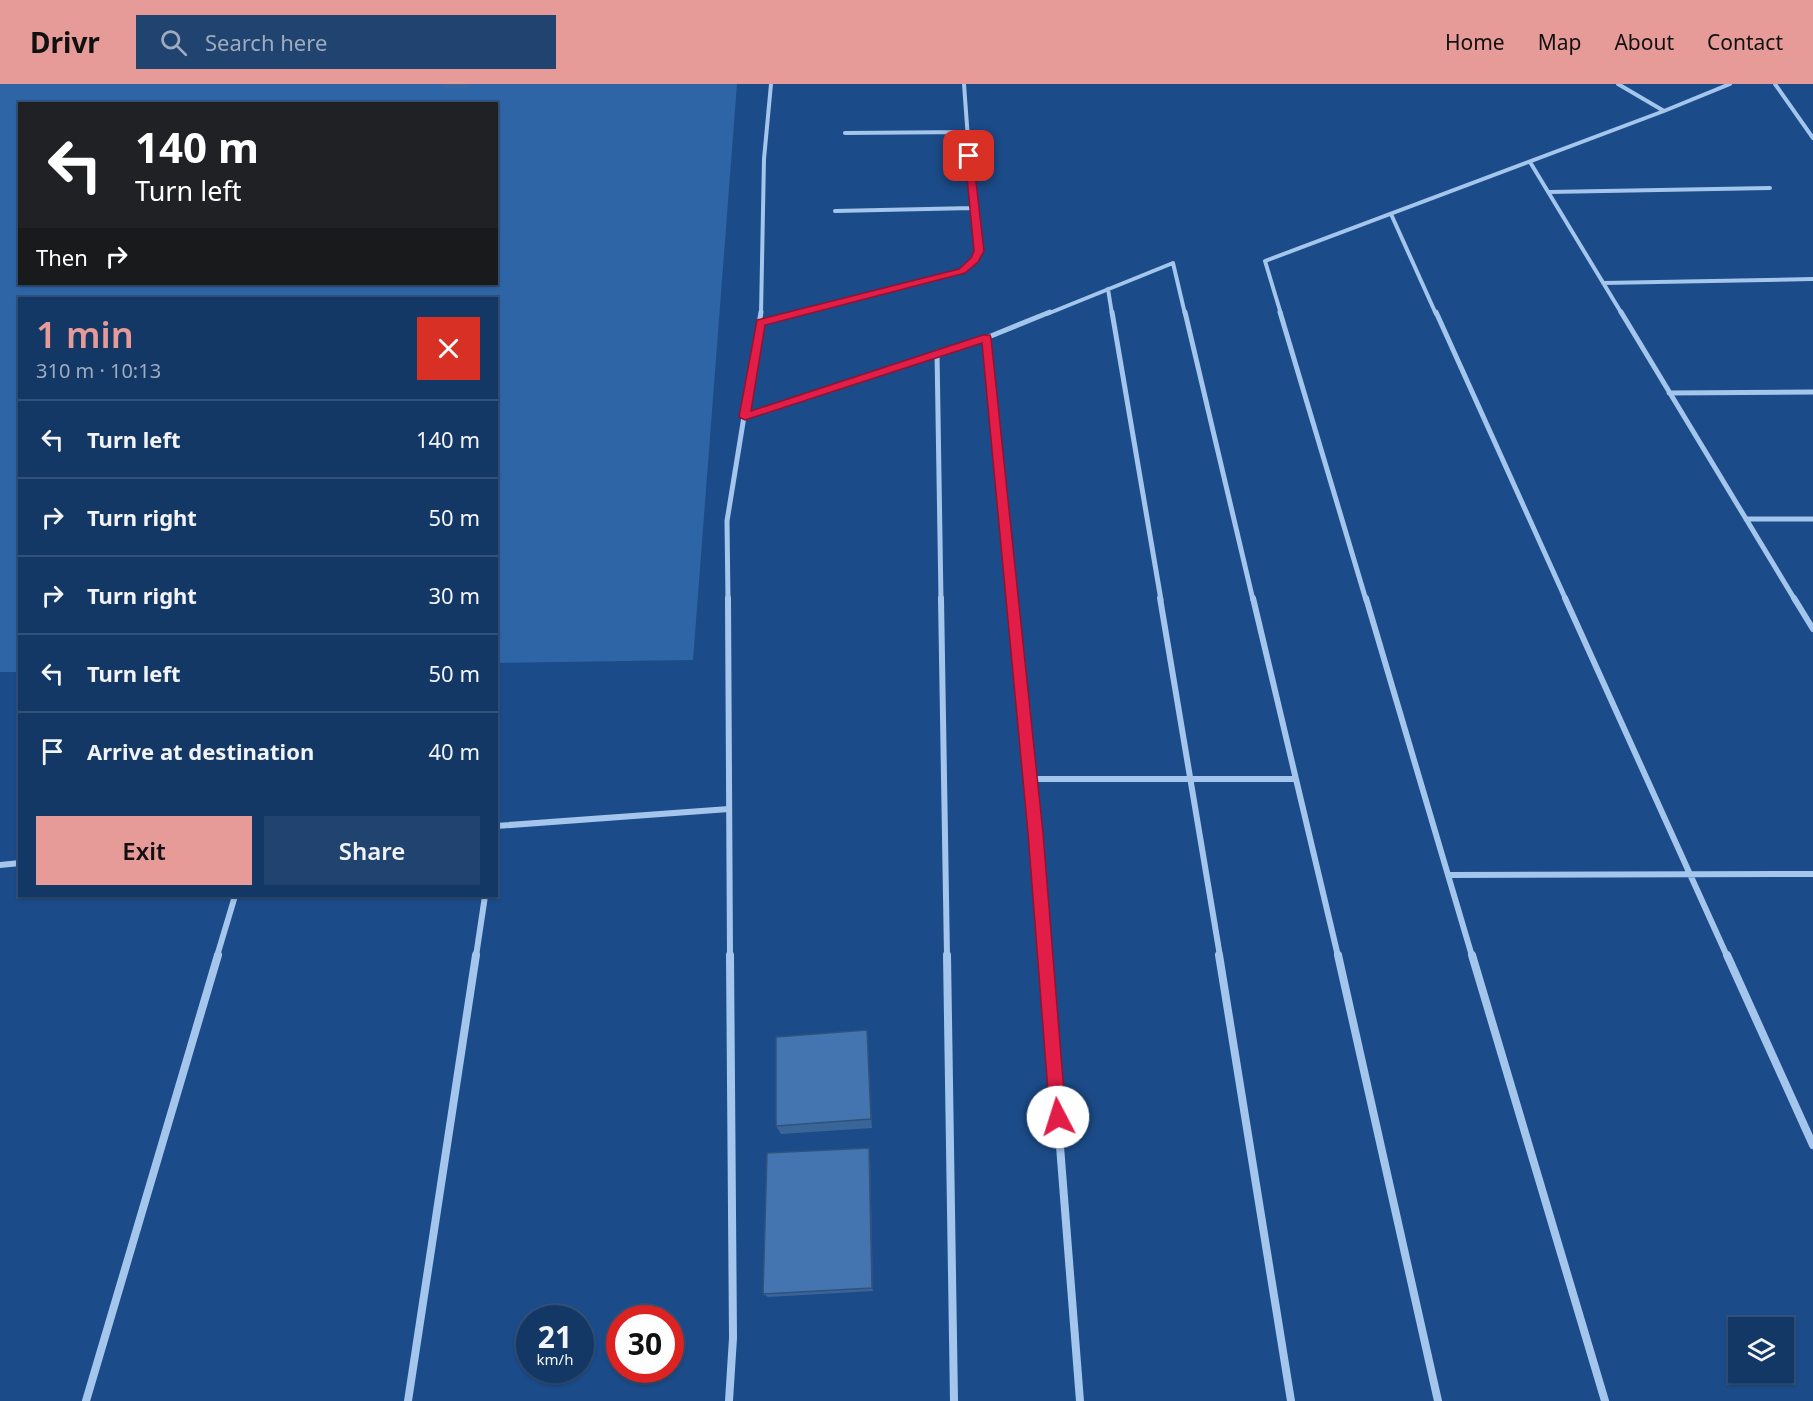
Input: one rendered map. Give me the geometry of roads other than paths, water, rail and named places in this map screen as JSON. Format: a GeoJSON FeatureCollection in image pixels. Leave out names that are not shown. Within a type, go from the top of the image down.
{"type":"FeatureCollection","features":[{"type":"Feature","properties":{"kind":"street"},"geometry":{"type":"LineString","coordinates":[[729,1401],[733,1338],[727,521],[761,323],[764,159],[771,84]]}},
{"type":"Feature","properties":{"kind":"street"},"geometry":{"type":"LineString","coordinates":[[761,323],[962,271],[975,260],[979,251],[973,208],[964,84]]}},
{"type":"Feature","properties":{"kind":"street"},"geometry":{"type":"LineString","coordinates":[[1618,84],[1664,111]]}},
{"type":"Feature","properties":{"kind":"street"},"geometry":{"type":"LineString","coordinates":[[1605,1401],[1265,261],[1730,84]]}},
{"type":"Feature","properties":{"kind":"street"},"geometry":{"type":"LineString","coordinates":[[1775,84],[1813,138]]}},
{"type":"Feature","properties":{"kind":"street"},"geometry":{"type":"LineString","coordinates":[[845,133],[967,132]]}},
{"type":"Feature","properties":{"kind":"street"},"geometry":{"type":"LineString","coordinates":[[1530,162],[1813,629]]}},
{"type":"Feature","properties":{"kind":"street"},"geometry":{"type":"LineString","coordinates":[[1549,192],[1770,189]]}},
{"type":"Feature","properties":{"kind":"street"},"geometry":{"type":"LineString","coordinates":[[835,211],[973,208]]}},
{"type":"Feature","properties":{"kind":"street"},"geometry":{"type":"LineString","coordinates":[[1391,214],[1813,1144]]}},
{"type":"Feature","properties":{"kind":"street"},"geometry":{"type":"LineString","coordinates":[[745,417],[937,352],[986,338],[1173,263],[1367,1077],[1438,1401]]}},
{"type":"Feature","properties":{"kind":"street"},"geometry":{"type":"LineString","coordinates":[[1603,283],[1813,279]]}},
{"type":"Feature","properties":{"kind":"street"},"geometry":{"type":"LineString","coordinates":[[1108,289],[1191,779],[1291,1401]]}},
{"type":"Feature","properties":{"kind":"street"},"geometry":{"type":"LineString","coordinates":[[986,338],[1030,779],[1080,1401]]}},
{"type":"Feature","properties":{"kind":"street"},"geometry":{"type":"LineString","coordinates":[[937,352],[954,1401]]}},
{"type":"Feature","properties":{"kind":"street"},"geometry":{"type":"LineString","coordinates":[[1670,393],[1813,392]]}},
{"type":"Feature","properties":{"kind":"street"},"geometry":{"type":"LineString","coordinates":[[1746,519],[1813,519]]}},
{"type":"Feature","properties":{"kind":"street"},"geometry":{"type":"LineString","coordinates":[[1030,779],[1295,779]]}},
{"type":"Feature","properties":{"kind":"street"},"geometry":{"type":"LineString","coordinates":[[498,826],[729,809]]}},
{"type":"Feature","properties":{"kind":"street"},"geometry":{"type":"LineString","coordinates":[[0,865],[18,863]]}},
{"type":"Feature","properties":{"kind":"street"},"geometry":{"type":"LineString","coordinates":[[1448,875],[1813,874]]}},
{"type":"Feature","properties":{"kind":"street"},"geometry":{"type":"LineString","coordinates":[[86,1401],[236,897]]}},
{"type":"Feature","properties":{"kind":"street"},"geometry":{"type":"LineString","coordinates":[[408,1401],[485,897]]}}]}
